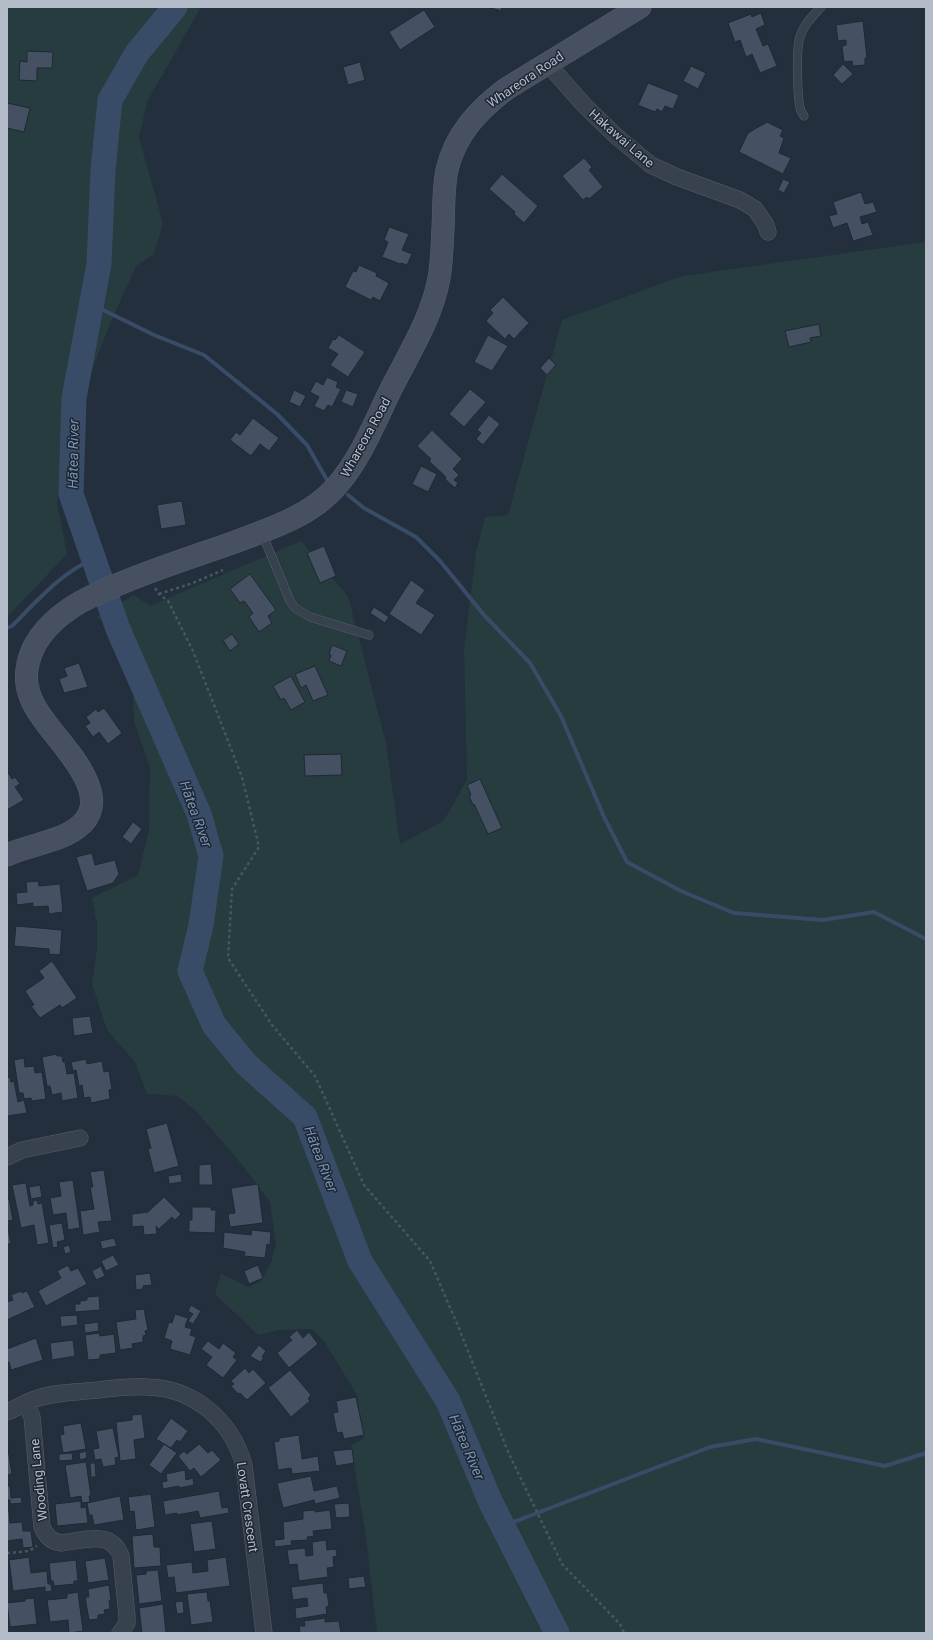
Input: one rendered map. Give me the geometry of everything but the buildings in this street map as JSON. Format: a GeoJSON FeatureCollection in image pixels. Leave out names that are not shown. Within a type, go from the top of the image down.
{"type":"FeatureCollection","features":[{"type":"Feature","properties":{"kind":"street","name":"Whareora Road"},"geometry":{"type":"LineString","coordinates":[[7,855],[46,842],[78,828],[86,819],[91,809],[92,800],[88,782],[70,754],[34,705],[27,684],[27,666],[34,646],[43,632],[61,614],[85,599],[136,575],[262,532],[289,520],[320,502],[335,488],[358,454],[420,333],[434,296],[439,278],[447,171],[461,134],[474,116],[506,89],[640,7]]}},
{"type":"Feature","properties":{"kind":"street","name":"Hakawai Lane"},"geometry":{"type":"LineString","coordinates":[[547,63],[584,105],[616,136],[651,165],[678,177],[740,200],[754,209],[766,225],[768,232]]}},
{"type":"Feature","properties":{"kind":"street"},"geometry":{"type":"LineString","coordinates":[[7,1157],[22,1150],[80,1138]]}},
{"type":"Feature","properties":{"kind":"street","name":"Lovatt Crescent"},"geometry":{"type":"LineString","coordinates":[[7,1412],[42,1397],[57,1394],[131,1387],[148,1387],[183,1394],[211,1410],[229,1432],[240,1452],[244,1465],[264,1633]]}},
{"type":"Feature","properties":{"kind":"street","name":"Wooding Lane"},"geometry":{"type":"LineString","coordinates":[[26,1403],[32,1416],[42,1527],[45,1534],[50,1539],[61,1543],[99,1538],[109,1540],[118,1549],[121,1556],[127,1616],[127,1623],[120,1633]]}},
{"type":"Feature","properties":{"kind":"lane"},"geometry":{"type":"LineString","coordinates":[[804,116],[801,111],[799,101],[799,38],[804,26],[821,7]]}},
{"type":"Feature","properties":{"kind":"lane"},"geometry":{"type":"LineString","coordinates":[[262,532],[294,608],[310,617],[369,635]]}},
{"type":"Feature","properties":{"kind":"path"},"geometry":{"type":"LineString","coordinates":[[158,594],[193,583],[223,570]]}},
{"type":"Feature","properties":{"kind":"path"},"geometry":{"type":"LineString","coordinates":[[156,590],[158,594],[168,601],[193,651],[242,777],[260,847],[232,889],[228,958],[272,1025],[315,1076],[364,1186],[430,1261],[458,1326],[509,1454],[562,1564],[620,1624],[624,1633]]}},
{"type":"Feature","properties":{"kind":"path"},"geometry":{"type":"LineString","coordinates":[[7,1553],[29,1551],[50,1539]]}},
{"type":"Feature","properties":{"kind":"green space"},"geometry":{"type":"Polygon","coordinates":[[[7,7],[201,7],[147,102],[139,138],[163,223],[154,254],[136,266],[110,324],[67,433],[57,503],[67,554],[7,617],[7,7]]]}},
{"type":"Feature","properties":{"kind":"green space"},"geometry":{"type":"Polygon","coordinates":[[[926,242],[926,1633],[377,1633],[366,1537],[351,1446],[364,1438],[357,1395],[324,1341],[312,1329],[278,1330],[258,1335],[215,1294],[221,1273],[248,1287],[260,1282],[271,1263],[276,1244],[270,1202],[243,1166],[196,1111],[177,1096],[147,1094],[135,1062],[107,1030],[92,984],[97,949],[97,924],[92,898],[138,875],[149,830],[150,768],[134,721],[133,691],[105,623],[96,617],[134,595],[150,606],[301,541],[348,596],[386,743],[400,844],[442,822],[467,779],[464,649],[476,552],[485,517],[508,515],[562,320],[682,276],[926,242]]]}},
{"type":"Feature","properties":{"kind":"waterway","name":"Hātea River"},"geometry":{"type":"LineString","coordinates":[[175,7],[137,53],[110,100],[103,170],[99,264],[74,398],[71,494],[118,629],[199,814],[211,856],[201,925],[190,971],[214,1025],[246,1064],[305,1117],[360,1261],[448,1401],[491,1503],[557,1633]]}},
{"type":"Feature","properties":{"kind":"waterway"},"geometry":{"type":"LineString","coordinates":[[91,304],[154,335],[204,355],[277,414],[307,445],[327,480]]}},
{"type":"Feature","properties":{"kind":"waterway"},"geometry":{"type":"LineString","coordinates":[[348,495],[364,508],[416,537],[440,561],[484,615],[530,663],[561,716],[604,817],[627,862],[681,891],[734,913],[823,920],[874,912],[926,939]]}},
{"type":"Feature","properties":{"kind":"waterway"},"geometry":{"type":"LineString","coordinates":[[7,628],[12,626],[50,588],[70,572],[93,559]]}},
{"type":"Feature","properties":{"kind":"waterway"},"geometry":{"type":"LineString","coordinates":[[503,1526],[710,1447],[756,1439],[885,1466],[926,1453]]}}]}
